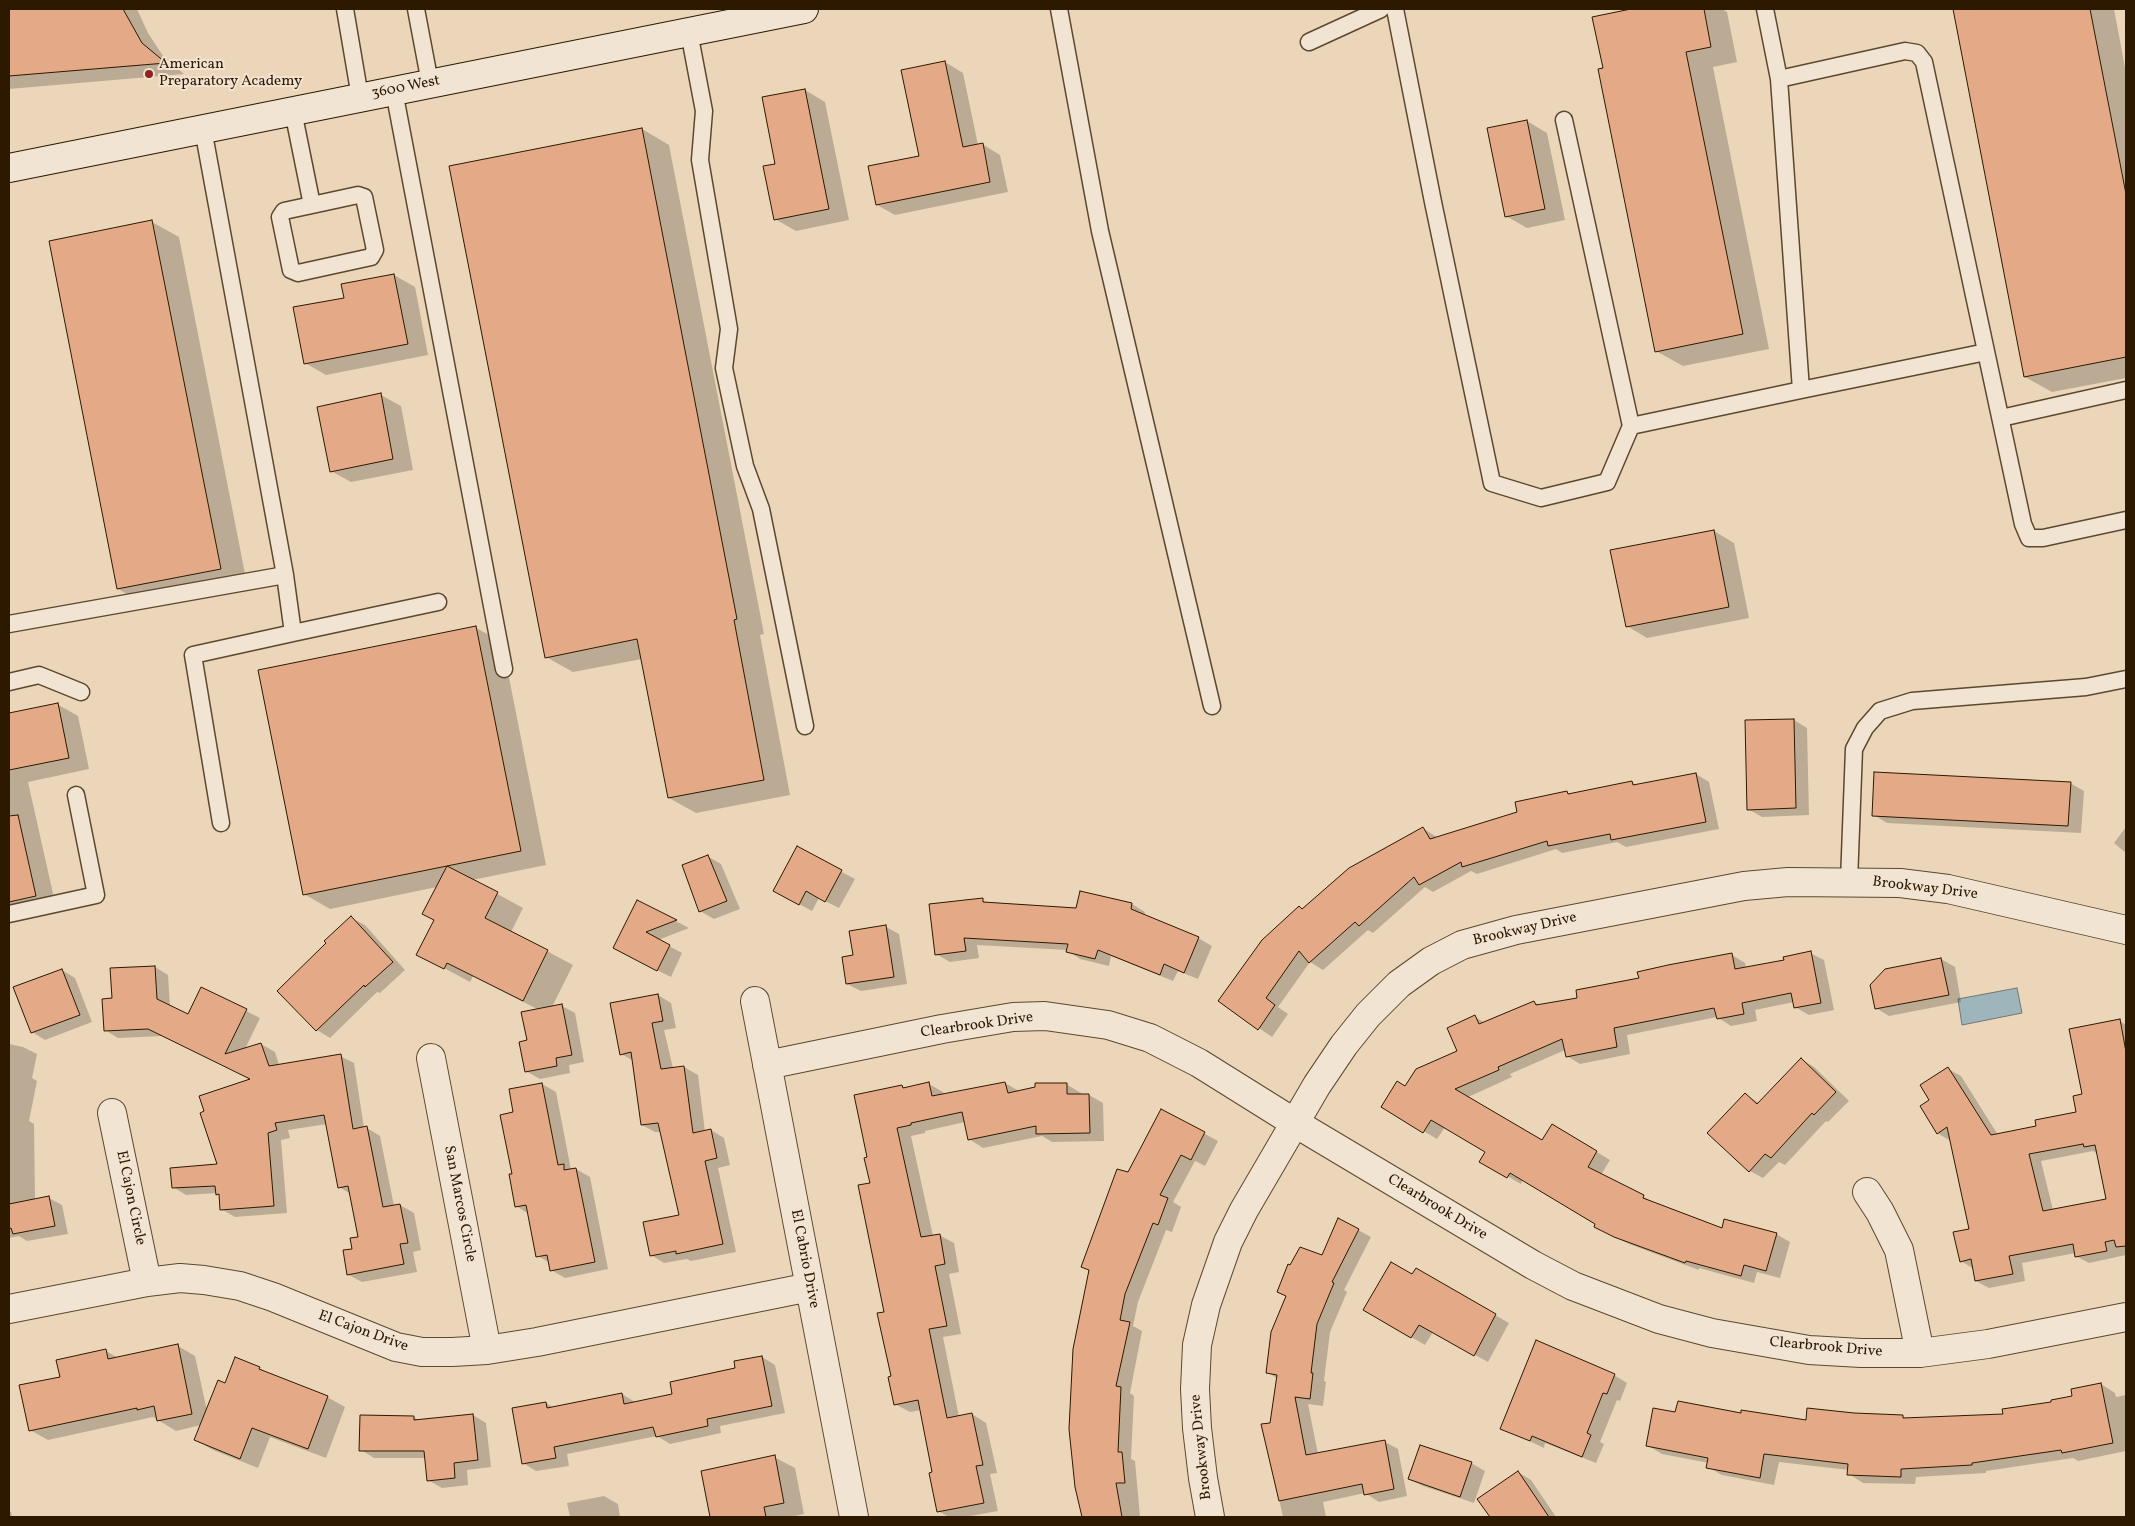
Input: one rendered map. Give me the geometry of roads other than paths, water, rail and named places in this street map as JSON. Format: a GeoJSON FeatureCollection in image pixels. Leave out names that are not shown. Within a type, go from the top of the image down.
{"type":"FeatureCollection","features":[{"type":"Feature","properties":{"kind":"street","name":"3600 West"},"geometry":{"type":"LineString","coordinates":[[9,168],[804,9]]}},
{"type":"Feature","properties":{"kind":"street","name":"Brookway Drive"},"geometry":{"type":"LineString","coordinates":[[1210,1517],[1199,1444],[1195,1389],[1198,1345],[1206,1305],[1228,1242],[1244,1210],[1295,1123],[1344,1045],[1368,1015],[1399,984],[1431,961],[1462,945],[1516,930],[1744,886],[1788,882],[1849,881],[1948,889],[2126,930]]}},
{"type":"Feature","properties":{"kind":"street","name":"El Cabrio Drive"},"geometry":{"type":"LineString","coordinates":[[755,1001],[854,1517]]}},
{"type":"Feature","properties":{"kind":"street","name":"Clearbrook Drive"},"geometry":{"type":"LineString","coordinates":[[767,1064],[982,1022],[1045,1016],[1108,1025],[1150,1038],[1199,1062],[1295,1123],[1533,1265],[1573,1286],[1659,1319],[1759,1342],[1827,1351],[1920,1353],[1988,1344],[2126,1317]]}},
{"type":"Feature","properties":{"kind":"street","name":"San Marcos Circle"},"geometry":{"type":"LineString","coordinates":[[431,1058],[488,1350]]}},
{"type":"Feature","properties":{"kind":"street","name":"El Cajon Circle"},"geometry":{"type":"LineString","coordinates":[[112,1113],[147,1282]]}},
{"type":"Feature","properties":{"kind":"street"},"geometry":{"type":"LineString","coordinates":[[1867,1192],[1880,1212],[1899,1250],[1920,1353]]}},
{"type":"Feature","properties":{"kind":"street","name":"El Cajon Drive"},"geometry":{"type":"LineString","coordinates":[[9,1309],[147,1282],[180,1278],[240,1286],[396,1347],[422,1352],[442,1352],[488,1350],[536,1342],[810,1287]]}},
{"type":"Feature","properties":{"kind":"lane"},"geometry":{"type":"LineString","coordinates":[[345,9],[360,97]]}},
{"type":"Feature","properties":{"kind":"lane"},"geometry":{"type":"LineString","coordinates":[[416,9],[430,83]]}},
{"type":"Feature","properties":{"kind":"lane"},"geometry":{"type":"LineString","coordinates":[[1059,9],[1100,231],[1212,706]]}},
{"type":"Feature","properties":{"kind":"lane"},"geometry":{"type":"LineString","coordinates":[[1309,42],[1381,9]]}},
{"type":"Feature","properties":{"kind":"lane"},"geometry":{"type":"LineString","coordinates":[[1396,9],[1433,202],[1492,483],[1541,498],[1607,482],[1631,426],[1564,120]]}},
{"type":"Feature","properties":{"kind":"lane"},"geometry":{"type":"LineString","coordinates":[[1765,9],[1779,79],[1801,390]]}},
{"type":"Feature","properties":{"kind":"lane"},"geometry":{"type":"LineString","coordinates":[[689,32],[704,111],[700,160],[729,330],[724,368],[745,466],[761,509],[805,726]]}},
{"type":"Feature","properties":{"kind":"lane"},"geometry":{"type":"LineString","coordinates":[[1779,79],[1905,51],[1917,53],[1924,62],[2023,524],[2029,538],[2043,538],[2126,520]]}},
{"type":"Feature","properties":{"kind":"lane"},"geometry":{"type":"LineString","coordinates":[[394,90],[504,669]]}},
{"type":"Feature","properties":{"kind":"lane"},"geometry":{"type":"LineString","coordinates":[[293,111],[312,205]]}},
{"type":"Feature","properties":{"kind":"lane"},"geometry":{"type":"LineString","coordinates":[[202,129],[285,575],[293,633]]}},
{"type":"Feature","properties":{"kind":"lane"},"geometry":{"type":"LineString","coordinates":[[358,195],[364,198],[375,250],[371,256],[298,273],[291,270],[280,217],[284,211],[312,205],[358,195]]}},
{"type":"Feature","properties":{"kind":"lane"},"geometry":{"type":"LineString","coordinates":[[1631,426],[1986,352]]}},
{"type":"Feature","properties":{"kind":"lane"},"geometry":{"type":"LineString","coordinates":[[2001,418],[2126,390]]}},
{"type":"Feature","properties":{"kind":"lane"},"geometry":{"type":"LineString","coordinates":[[9,624],[285,575]]}},
{"type":"Feature","properties":{"kind":"lane"},"geometry":{"type":"LineString","coordinates":[[222,823],[193,655],[438,602]]}},
{"type":"Feature","properties":{"kind":"lane"},"geometry":{"type":"LineString","coordinates":[[9,682],[39,675],[81,692]]}},
{"type":"Feature","properties":{"kind":"lane"},"geometry":{"type":"LineString","coordinates":[[1849,881],[1854,749],[1865,728],[1880,711],[1912,701],[2086,687],[2126,679]]}},
{"type":"Feature","properties":{"kind":"lane"},"geometry":{"type":"LineString","coordinates":[[9,914],[96,895],[76,795]]}},
{"type":"Feature","properties":{"kind":"water"},"geometry":{"type":"Polygon","coordinates":[[[2017,988],[2022,1013],[1962,1025],[1958,999],[2017,988]]]}},
{"type":"Feature","properties":{"kind":"place","name":"American Preparatory Academy"},"geometry":{"type":"Point","coordinates":[149,74]}}]}
